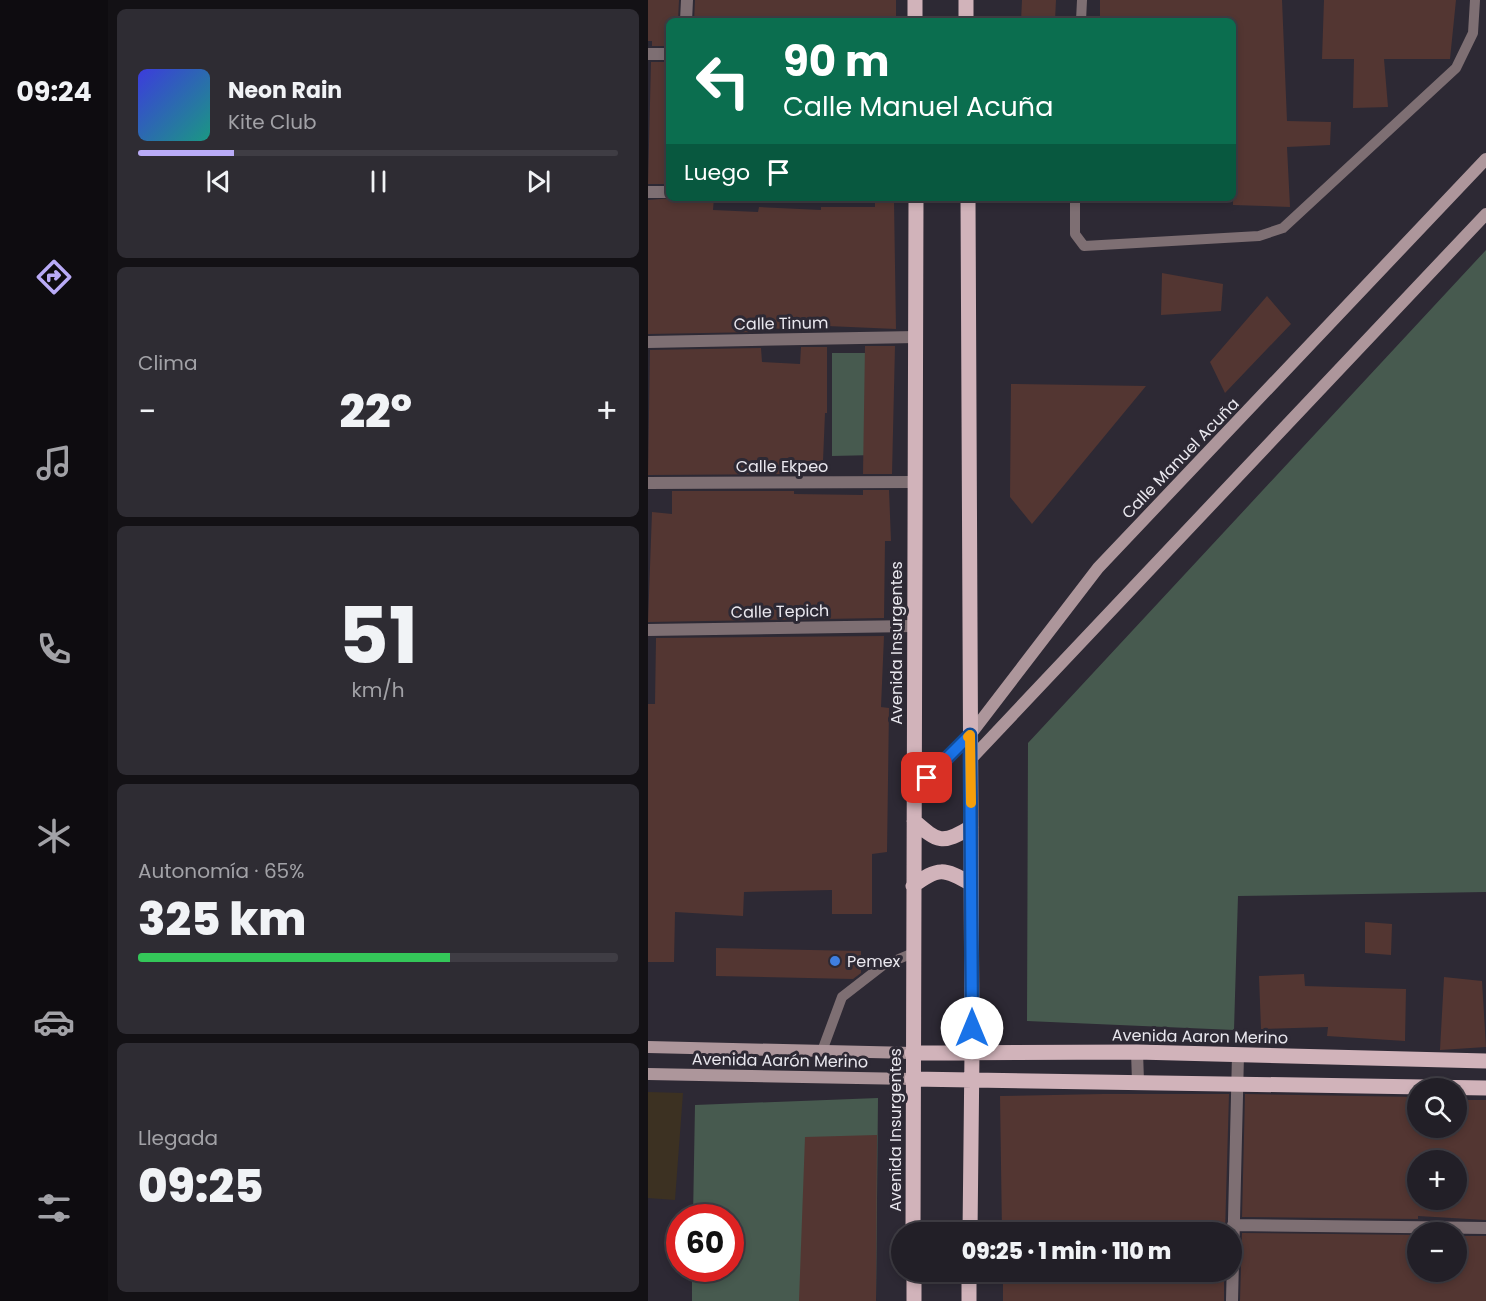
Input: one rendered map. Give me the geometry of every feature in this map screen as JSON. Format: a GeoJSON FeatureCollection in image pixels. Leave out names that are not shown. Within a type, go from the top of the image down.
{"type":"FeatureCollection","features":[{"type":"Feature","properties":{"kind":"main road"},"geometry":{"type":"LineString","coordinates":[[915,0],[915,18]]}},
{"type":"Feature","properties":{"kind":"main road"},"geometry":{"type":"LineString","coordinates":[[966,0],[966,18]]}},
{"type":"Feature","properties":{"kind":"main road","name":"Calle Manuel Acuña"},"geometry":{"type":"LineString","coordinates":[[913,792],[970,735],[1098,568],[1486,159]]}},
{"type":"Feature","properties":{"kind":"main road","name":"Avenida Insurgentes"},"geometry":{"type":"LineString","coordinates":[[914,1222],[912,1053],[916,201]]}},
{"type":"Feature","properties":{"kind":"main road"},"geometry":{"type":"LineString","coordinates":[[968,201],[972,1052],[970,1222]]}},
{"type":"Feature","properties":{"kind":"main road"},"geometry":{"type":"LineString","coordinates":[[970,760],[1486,214]]}},
{"type":"Feature","properties":{"kind":"main road"},"geometry":{"type":"LineString","coordinates":[[914,821],[932,837],[941,840],[952,839],[971,827]]}},
{"type":"Feature","properties":{"kind":"main road"},"geometry":{"type":"LineString","coordinates":[[913,886],[932,872],[942,871],[952,873],[971,884]]}},
{"type":"Feature","properties":{"kind":"main road","name":"Avenida Aarón Merino"},"geometry":{"type":"LineString","coordinates":[[648,1047],[912,1053]]}},
{"type":"Feature","properties":{"kind":"main road","name":"Avenida Aaron Merino"},"geometry":{"type":"LineString","coordinates":[[912,1053],[1137,1052],[1486,1061]]}},
{"type":"Feature","properties":{"kind":"main road","name":"Avenida Aarón Merino"},"geometry":{"type":"LineString","coordinates":[[648,1074],[912,1079]]}},
{"type":"Feature","properties":{"kind":"main road"},"geometry":{"type":"LineString","coordinates":[[912,1079],[972,1078],[1486,1088]]}},
{"type":"Feature","properties":{"kind":"main road"},"geometry":{"type":"LineString","coordinates":[[914,1282],[914,1301]]}},
{"type":"Feature","properties":{"kind":"main road"},"geometry":{"type":"LineString","coordinates":[[969,1282],[969,1301]]}},
{"type":"Feature","properties":{"kind":"street"},"geometry":{"type":"LineString","coordinates":[[686,18],[687,0]]}},
{"type":"Feature","properties":{"kind":"street"},"geometry":{"type":"LineString","coordinates":[[648,54],[666,54]]}},
{"type":"Feature","properties":{"kind":"street"},"geometry":{"type":"LineString","coordinates":[[648,192],[666,192]]}},
{"type":"Feature","properties":{"kind":"street","name":"Calle Tinum"},"geometry":{"type":"LineString","coordinates":[[648,342],[916,337]]}},
{"type":"Feature","properties":{"kind":"street","name":"Calle Ekpeo"},"geometry":{"type":"LineString","coordinates":[[648,483],[916,482]]}},
{"type":"Feature","properties":{"kind":"street","name":"Calle Tepich"},"geometry":{"type":"LineString","coordinates":[[648,630],[913,626]]}},
{"type":"Feature","properties":{"kind":"street"},"geometry":{"type":"LineString","coordinates":[[1137,1052],[1138,1081]]}},
{"type":"Feature","properties":{"kind":"street"},"geometry":{"type":"LineString","coordinates":[[1233,1222],[1238,1055]]}},
{"type":"Feature","properties":{"kind":"street"},"geometry":{"type":"LineString","coordinates":[[1242,1225],[1486,1228]]}},
{"type":"Feature","properties":{"kind":"street"},"geometry":{"type":"LineString","coordinates":[[1232,1282],[1232,1301]]}},
{"type":"Feature","properties":{"kind":"lane"},"geometry":{"type":"LineString","coordinates":[[1081,18],[1082,0]]}},
{"type":"Feature","properties":{"kind":"lane"},"geometry":{"type":"LineString","coordinates":[[1075,201],[1075,234],[1084,246],[1258,236],[1283,228],[1456,68],[1473,33],[1474,0]]}},
{"type":"Feature","properties":{"kind":"lane"},"geometry":{"type":"LineString","coordinates":[[822,1051],[842,997],[882,966],[913,953]]}},
{"type":"Feature","properties":{"kind":"shaded area"},"geometry":{"type":"Polygon","coordinates":[[[648,1092],[683,1093],[675,1200],[648,1198],[648,1092]]]}},
{"type":"Feature","properties":{"kind":"green space"},"geometry":{"type":"Polygon","coordinates":[[[1486,250],[1486,892],[1238,896],[1234,1030],[1027,1021],[1028,743],[1486,250]]]}},
{"type":"Feature","properties":{"kind":"green space"},"geometry":{"type":"Polygon","coordinates":[[[832,353],[875,353],[876,455],[832,456],[832,353]]]}},
{"type":"Feature","properties":{"kind":"green space"},"geometry":{"type":"Polygon","coordinates":[[[878,1098],[876,1301],[692,1301],[692,1282],[744,1282],[744,1204],[693,1204],[695,1105],[878,1098]]]}},
{"type":"Feature","properties":{"kind":"building"},"geometry":{"type":"Polygon","coordinates":[[[648,0],[679,0],[678,18],[666,18],[666,46],[652,46],[652,41],[648,41],[648,0]]]}},
{"type":"Feature","properties":{"kind":"building"},"geometry":{"type":"Polygon","coordinates":[[[695,0],[896,0],[896,18],[694,18],[695,0]]]}},
{"type":"Feature","properties":{"kind":"building"},"geometry":{"type":"Polygon","coordinates":[[[1022,0],[1056,0],[1055,18],[1021,18],[1022,0]]]}},
{"type":"Feature","properties":{"kind":"building"},"geometry":{"type":"Polygon","coordinates":[[[1100,0],[1282,0],[1287,121],[1331,122],[1330,145],[1287,147],[1290,207],[1233,205],[1233,201],[1236,201],[1236,18],[1100,18],[1100,0]]]}},
{"type":"Feature","properties":{"kind":"building"},"geometry":{"type":"Polygon","coordinates":[[[1324,0],[1456,0],[1450,59],[1384,59],[1388,107],[1353,108],[1354,59],[1322,59],[1324,0]]]}},
{"type":"Feature","properties":{"kind":"building"},"geometry":{"type":"Polygon","coordinates":[[[651,62],[666,62],[666,184],[648,184],[651,62]]]}},
{"type":"Feature","properties":{"kind":"building"},"geometry":{"type":"Polygon","coordinates":[[[648,200],[714,201],[713,210],[758,212],[759,207],[821,210],[821,207],[875,207],[875,201],[894,202],[896,329],[827,326],[827,330],[801,331],[761,327],[761,332],[648,334],[648,200]]]}},
{"type":"Feature","properties":{"kind":"building"},"geometry":{"type":"Polygon","coordinates":[[[1162,273],[1223,284],[1221,311],[1161,315],[1162,273]]]}},
{"type":"Feature","properties":{"kind":"building"},"geometry":{"type":"Polygon","coordinates":[[[1267,296],[1291,324],[1225,393],[1210,362],[1267,296]]]}},
{"type":"Feature","properties":{"kind":"building"},"geometry":{"type":"Polygon","coordinates":[[[865,346],[895,346],[892,474],[863,474],[865,346]]]}},
{"type":"Feature","properties":{"kind":"building"},"geometry":{"type":"Polygon","coordinates":[[[801,347],[827,347],[827,413],[825,413],[823,461],[794,461],[794,474],[648,475],[650,350],[761,348],[762,362],[800,364],[801,347]]]}},
{"type":"Feature","properties":{"kind":"building"},"geometry":{"type":"Polygon","coordinates":[[[1011,384],[1146,386],[1032,524],[1010,497],[1011,384]]]}},
{"type":"Feature","properties":{"kind":"building"},"geometry":{"type":"Polygon","coordinates":[[[863,490],[889,490],[891,541],[885,541],[884,618],[648,622],[652,512],[672,514],[672,491],[794,491],[794,494],[863,495],[863,490]]]}},
{"type":"Feature","properties":{"kind":"building"},"geometry":{"type":"Polygon","coordinates":[[[884,636],[881,707],[889,708],[887,852],[872,854],[872,914],[832,914],[832,890],[744,892],[743,916],[675,912],[674,962],[648,962],[648,704],[655,704],[656,638],[884,636]]]}},
{"type":"Feature","properties":{"kind":"building"},"geometry":{"type":"Polygon","coordinates":[[[1365,922],[1392,924],[1391,955],[1365,953],[1365,922]]]}},
{"type":"Feature","properties":{"kind":"building"},"geometry":{"type":"Polygon","coordinates":[[[716,948],[861,951],[861,973],[853,979],[716,976],[716,948]]]}},
{"type":"Feature","properties":{"kind":"building"},"geometry":{"type":"Polygon","coordinates":[[[1304,974],[1305,986],[1406,989],[1405,1041],[1327,1036],[1328,1027],[1261,1029],[1259,976],[1304,974]]]}},
{"type":"Feature","properties":{"kind":"building"},"geometry":{"type":"Polygon","coordinates":[[[1444,977],[1482,981],[1486,1047],[1440,1050],[1444,977]]]}},
{"type":"Feature","properties":{"kind":"building"},"geometry":{"type":"Polygon","coordinates":[[[1229,1094],[1225,1222],[1002,1222],[1000,1096],[1229,1094]]]}},
{"type":"Feature","properties":{"kind":"building"},"geometry":{"type":"Polygon","coordinates":[[[1245,1094],[1407,1097],[1407,1138],[1467,1138],[1467,1100],[1486,1100],[1486,1220],[1418,1216],[1418,1219],[1242,1217],[1245,1094]]]}},
{"type":"Feature","properties":{"kind":"building"},"geometry":{"type":"Polygon","coordinates":[[[877,1135],[876,1301],[799,1301],[805,1137],[877,1135]]]}},
{"type":"Feature","properties":{"kind":"building"},"geometry":{"type":"Polygon","coordinates":[[[1242,1233],[1407,1235],[1407,1282],[1467,1282],[1467,1236],[1486,1236],[1486,1301],[1240,1301],[1242,1233]]]}},
{"type":"Feature","properties":{"kind":"building"},"geometry":{"type":"Polygon","coordinates":[[[1003,1282],[1224,1282],[1224,1301],[1003,1301],[1003,1282]]]}},
{"type":"Feature","properties":{"kind":"slow traffic"},"geometry":{"type":"LineString","coordinates":[[968,737],[970,735],[971,803]]}},
{"type":"Feature","properties":{"kind":"place","name":"Pemex"},"geometry":{"type":"Point","coordinates":[835,961]}},
{"type":"Feature","properties":{"kind":"route"},"geometry":{"type":"LineString","coordinates":[[927,778],[970,735],[972,1028]]}}]}
